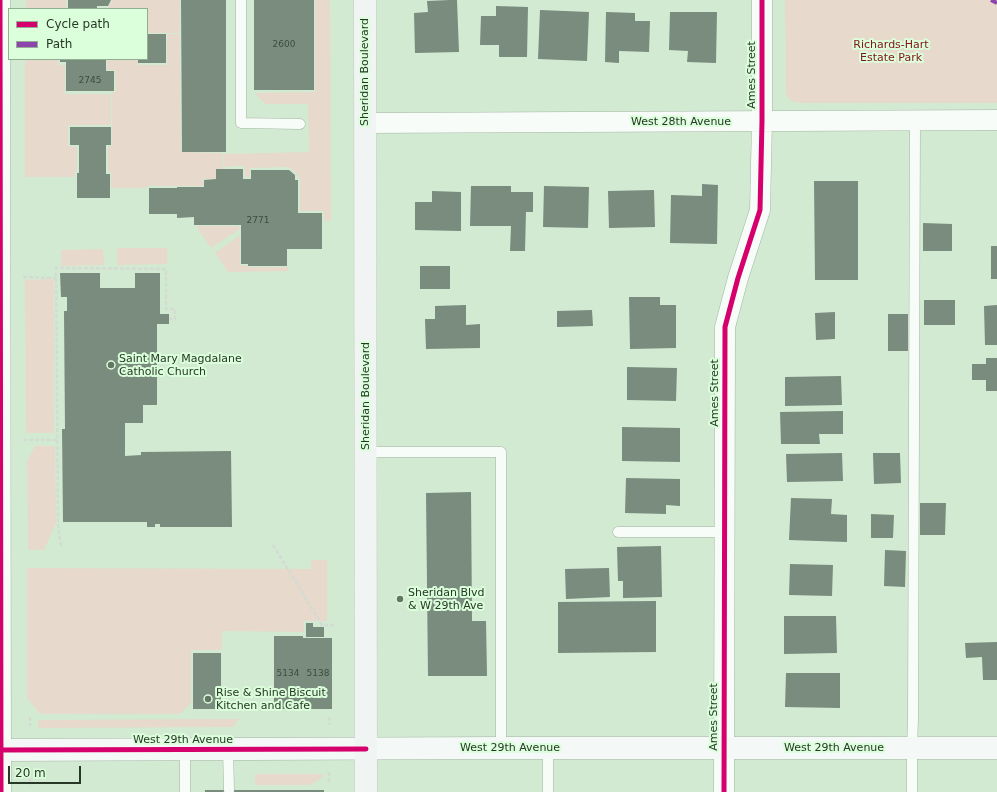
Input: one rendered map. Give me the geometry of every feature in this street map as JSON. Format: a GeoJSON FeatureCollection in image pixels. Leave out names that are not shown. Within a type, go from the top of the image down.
{"type":"FeatureCollection","features":[{"type":"Feature","properties":{"kind":"main road","name":"Sheridan Boulevard"},"geometry":{"type":"LineString","coordinates":[[365,0],[366,792]]}},
{"type":"Feature","properties":{"kind":"street"},"geometry":{"type":"LineString","coordinates":[[0,0],[0,792]]}},
{"type":"Feature","properties":{"kind":"street","name":"Ames Street"},"geometry":{"type":"LineString","coordinates":[[724,792],[725,327],[738,278],[760,210],[762,0]]}},
{"type":"Feature","properties":{"kind":"street","name":"West 28th Avenue"},"geometry":{"type":"LineString","coordinates":[[365,123],[997,120]]}},
{"type":"Feature","properties":{"kind":"street","name":"West 29th Avenue"},"geometry":{"type":"LineString","coordinates":[[0,750],[997,748]]}},
{"type":"Feature","properties":{"kind":"lane"},"geometry":{"type":"LineString","coordinates":[[241,0],[241,123],[300,124]]}},
{"type":"Feature","properties":{"kind":"lane"},"geometry":{"type":"LineString","coordinates":[[912,792],[915,120]]}},
{"type":"Feature","properties":{"kind":"lane"},"geometry":{"type":"LineString","coordinates":[[366,452],[501,452],[501,748]]}},
{"type":"Feature","properties":{"kind":"lane"},"geometry":{"type":"LineString","coordinates":[[618,532],[725,532]]}},
{"type":"Feature","properties":{"kind":"lane"},"geometry":{"type":"LineString","coordinates":[[548,748],[548,792]]}},
{"type":"Feature","properties":{"kind":"lane"},"geometry":{"type":"LineString","coordinates":[[185,749],[185,792]]}},
{"type":"Feature","properties":{"kind":"lane"},"geometry":{"type":"LineString","coordinates":[[228,749],[229,790]]}},
{"type":"Feature","properties":{"kind":"path"},"geometry":{"type":"LineString","coordinates":[[61,546],[58,525],[56,268],[166,268],[166,309],[175,309],[175,318],[169,318]]}},
{"type":"Feature","properties":{"kind":"path"},"geometry":{"type":"LineString","coordinates":[[22,278],[56,278]]}},
{"type":"Feature","properties":{"kind":"path"},"geometry":{"type":"LineString","coordinates":[[23,440],[58,440]]}},
{"type":"Feature","properties":{"kind":"path"},"geometry":{"type":"LineString","coordinates":[[273,544],[322,625],[334,625]]}},
{"type":"Feature","properties":{"kind":"green space"},"geometry":{"type":"Polygon","coordinates":[[[26,0],[66,0],[66,8],[26,8],[26,0]]]}},
{"type":"Feature","properties":{"kind":"green space"},"geometry":{"type":"Polygon","coordinates":[[[112,0],[180,0],[180,33],[148,33],[148,8],[108,7],[112,0]]]}},
{"type":"Feature","properties":{"kind":"green space"},"geometry":{"type":"Polygon","coordinates":[[[315,0],[330,0],[331,221],[324,221],[324,211],[300,211],[300,178],[297,178],[297,174],[289,167],[250,168],[250,177],[245,177],[244,166],[223,167],[223,154],[309,152],[308,104],[265,104],[255,93],[315,92],[315,0]]]}},
{"type":"Feature","properties":{"kind":"green space","name":"Richards-Hart Estate Park"},"geometry":{"type":"Polygon","coordinates":[[[785,0],[997,0],[997,103],[802,103],[791,101],[786,95],[785,0]]]}},
{"type":"Feature","properties":{"kind":"green space"},"geometry":{"type":"Polygon","coordinates":[[[167,34],[180,34],[181,152],[222,153],[222,169],[216,169],[216,179],[203,179],[203,186],[147,186],[147,188],[111,188],[111,172],[108,172],[108,146],[112,146],[112,92],[116,92],[115,70],[107,70],[107,60],[137,60],[138,65],[167,65],[167,34]]]}},
{"type":"Feature","properties":{"kind":"green space"},"geometry":{"type":"Polygon","coordinates":[[[25,60],[59,60],[59,65],[65,65],[65,94],[111,94],[111,125],[68,125],[68,146],[77,147],[77,171],[75,171],[75,177],[25,177],[25,60]]]}},
{"type":"Feature","properties":{"kind":"green space"},"geometry":{"type":"Polygon","coordinates":[[[196,226],[239,226],[240,229],[211,248],[196,226]]]}},
{"type":"Feature","properties":{"kind":"green space"},"geometry":{"type":"Polygon","coordinates":[[[240,235],[240,265],[247,265],[247,267],[288,267],[288,271],[228,272],[215,253],[240,235]]]}},
{"type":"Feature","properties":{"kind":"green space"},"geometry":{"type":"Polygon","coordinates":[[[117,248],[167,248],[167,264],[117,265],[117,248]]]}},
{"type":"Feature","properties":{"kind":"green space"},"geometry":{"type":"Polygon","coordinates":[[[103,249],[104,265],[61,266],[61,250],[103,249]]]}},
{"type":"Feature","properties":{"kind":"green space"},"geometry":{"type":"Polygon","coordinates":[[[54,279],[54,433],[26,433],[25,280],[54,279]]]}},
{"type":"Feature","properties":{"kind":"green space"},"geometry":{"type":"Polygon","coordinates":[[[35,446],[55,446],[56,523],[44,550],[28,550],[27,461],[35,446]]]}},
{"type":"Feature","properties":{"kind":"green space"},"geometry":{"type":"Polygon","coordinates":[[[311,560],[327,560],[327,621],[304,621],[304,632],[222,631],[222,650],[191,650],[191,703],[180,714],[40,714],[27,698],[27,568],[311,569],[311,560]]]}},
{"type":"Feature","properties":{"kind":"green space"},"geometry":{"type":"Polygon","coordinates":[[[239,719],[233,727],[38,728],[38,720],[239,719]]]}},
{"type":"Feature","properties":{"kind":"green space"},"geometry":{"type":"Polygon","coordinates":[[[255,774],[323,774],[323,777],[310,785],[255,785],[255,774]]]}},
{"type":"Feature","properties":{"kind":"building"},"geometry":{"type":"Polygon","coordinates":[[[68,0],[111,0],[108,6],[97,6],[97,8],[68,8],[68,0]]]}},
{"type":"Feature","properties":{"kind":"building"},"geometry":{"type":"Polygon","coordinates":[[[181,0],[226,0],[226,152],[182,152],[181,0]]]}},
{"type":"Feature","properties":{"kind":"building"},"geometry":{"type":"Polygon","coordinates":[[[254,0],[314,0],[314,90],[254,90],[254,0]]]}},
{"type":"Feature","properties":{"kind":"building"},"geometry":{"type":"Polygon","coordinates":[[[457,0],[459,52],[415,53],[414,13],[428,12],[427,1],[457,0]]]}},
{"type":"Feature","properties":{"kind":"building"},"geometry":{"type":"Polygon","coordinates":[[[496,6],[528,7],[527,57],[499,57],[499,45],[480,45],[481,16],[496,16],[496,6]]]}},
{"type":"Feature","properties":{"kind":"building"},"geometry":{"type":"Polygon","coordinates":[[[540,10],[589,12],[587,61],[538,59],[540,10]]]}},
{"type":"Feature","properties":{"kind":"building"},"geometry":{"type":"Polygon","coordinates":[[[606,12],[635,13],[635,21],[650,21],[649,52],[619,51],[619,63],[605,62],[606,12]]]}},
{"type":"Feature","properties":{"kind":"building"},"geometry":{"type":"Polygon","coordinates":[[[670,12],[717,12],[716,63],[687,62],[688,51],[669,50],[670,12]]]}},
{"type":"Feature","properties":{"kind":"building"},"geometry":{"type":"Polygon","coordinates":[[[148,34],[166,34],[166,63],[138,63],[138,60],[148,60],[148,34]]]}},
{"type":"Feature","properties":{"kind":"building"},"geometry":{"type":"Polygon","coordinates":[[[60,60],[106,60],[106,71],[114,71],[114,91],[66,91],[66,62],[60,62],[60,60]]]}},
{"type":"Feature","properties":{"kind":"building"},"geometry":{"type":"Polygon","coordinates":[[[70,127],[111,127],[111,145],[106,145],[106,174],[110,174],[110,198],[77,198],[79,145],[70,145],[70,127]]]}},
{"type":"Feature","properties":{"kind":"building"},"geometry":{"type":"Polygon","coordinates":[[[216,169],[243,169],[243,179],[251,179],[251,170],[289,170],[295,175],[295,180],[298,180],[298,213],[322,213],[322,249],[287,249],[287,266],[248,266],[248,264],[241,264],[241,225],[194,225],[194,217],[177,218],[177,187],[204,187],[204,180],[216,179],[216,169]]]}},
{"type":"Feature","properties":{"kind":"building"},"geometry":{"type":"Polygon","coordinates":[[[814,181],[858,181],[858,280],[815,280],[814,181]]]}},
{"type":"Feature","properties":{"kind":"building"},"geometry":{"type":"Polygon","coordinates":[[[702,184],[718,185],[717,244],[670,243],[671,195],[702,196],[702,184]]]}},
{"type":"Feature","properties":{"kind":"building"},"geometry":{"type":"Polygon","coordinates":[[[471,186],[511,186],[511,192],[533,192],[533,212],[526,212],[525,251],[510,251],[511,226],[470,226],[471,186]]]}},
{"type":"Feature","properties":{"kind":"building"},"geometry":{"type":"Polygon","coordinates":[[[544,186],[589,187],[588,228],[543,227],[544,186]]]}},
{"type":"Feature","properties":{"kind":"building"},"geometry":{"type":"Polygon","coordinates":[[[149,188],[177,188],[177,214],[149,214],[149,188]]]}},
{"type":"Feature","properties":{"kind":"building"},"geometry":{"type":"Polygon","coordinates":[[[654,190],[655,227],[609,228],[608,191],[654,190]]]}},
{"type":"Feature","properties":{"kind":"building"},"geometry":{"type":"Polygon","coordinates":[[[432,191],[461,192],[461,231],[415,230],[415,202],[432,202],[432,191]]]}},
{"type":"Feature","properties":{"kind":"building"},"geometry":{"type":"Polygon","coordinates":[[[923,223],[952,224],[952,251],[923,251],[923,223]]]}},
{"type":"Feature","properties":{"kind":"building"},"geometry":{"type":"Polygon","coordinates":[[[991,246],[997,246],[997,279],[991,279],[991,246]]]}},
{"type":"Feature","properties":{"kind":"building"},"geometry":{"type":"Polygon","coordinates":[[[420,266],[450,266],[450,289],[420,289],[420,266]]]}},
{"type":"Feature","properties":{"kind":"building","name":"Saint Mary Magdalane Catholic Church"},"geometry":{"type":"Polygon","coordinates":[[[60,273],[100,273],[100,288],[135,288],[135,273],[160,273],[160,314],[169,314],[169,324],[157,324],[157,405],[143,405],[143,423],[125,423],[125,456],[141,455],[141,452],[231,451],[232,527],[160,527],[160,524],[155,524],[155,527],[147,527],[147,522],[63,522],[62,429],[65,429],[64,311],[67,311],[67,297],[61,297],[60,273]]]}},
{"type":"Feature","properties":{"kind":"building"},"geometry":{"type":"Polygon","coordinates":[[[629,297],[660,297],[660,305],[676,305],[676,348],[630,349],[629,297]]]}},
{"type":"Feature","properties":{"kind":"building"},"geometry":{"type":"Polygon","coordinates":[[[924,300],[955,300],[955,325],[924,325],[924,300]]]}},
{"type":"Feature","properties":{"kind":"building"},"geometry":{"type":"Polygon","coordinates":[[[466,305],[466,325],[480,324],[480,348],[426,349],[425,319],[435,319],[435,306],[466,305]]]}},
{"type":"Feature","properties":{"kind":"building"},"geometry":{"type":"Polygon","coordinates":[[[997,305],[997,345],[985,345],[984,306],[997,305]]]}},
{"type":"Feature","properties":{"kind":"building"},"geometry":{"type":"Polygon","coordinates":[[[592,310],[593,326],[557,327],[557,311],[592,310]]]}},
{"type":"Feature","properties":{"kind":"building"},"geometry":{"type":"Polygon","coordinates":[[[835,312],[835,339],[816,340],[815,313],[835,312]]]}},
{"type":"Feature","properties":{"kind":"building"},"geometry":{"type":"Polygon","coordinates":[[[888,314],[908,314],[908,351],[888,351],[888,314]]]}},
{"type":"Feature","properties":{"kind":"building"},"geometry":{"type":"Polygon","coordinates":[[[986,358],[997,358],[997,391],[986,391],[986,380],[972,380],[972,364],[986,364],[986,358]]]}},
{"type":"Feature","properties":{"kind":"building"},"geometry":{"type":"Polygon","coordinates":[[[627,367],[677,368],[676,401],[627,400],[627,367]]]}},
{"type":"Feature","properties":{"kind":"building"},"geometry":{"type":"Polygon","coordinates":[[[841,376],[842,405],[785,406],[785,377],[841,376]]]}},
{"type":"Feature","properties":{"kind":"building"},"geometry":{"type":"Polygon","coordinates":[[[843,411],[843,434],[819,434],[820,444],[781,444],[780,412],[843,411]]]}},
{"type":"Feature","properties":{"kind":"building"},"geometry":{"type":"Polygon","coordinates":[[[622,427],[680,428],[680,462],[622,461],[622,427]]]}},
{"type":"Feature","properties":{"kind":"building"},"geometry":{"type":"Polygon","coordinates":[[[842,453],[843,481],[787,482],[786,454],[842,453]]]}},
{"type":"Feature","properties":{"kind":"building"},"geometry":{"type":"Polygon","coordinates":[[[873,453],[900,453],[901,483],[874,484],[873,453]]]}},
{"type":"Feature","properties":{"kind":"building"},"geometry":{"type":"Polygon","coordinates":[[[626,478],[680,479],[680,506],[666,505],[666,514],[625,513],[626,478]]]}},
{"type":"Feature","properties":{"kind":"building"},"geometry":{"type":"Polygon","coordinates":[[[471,492],[472,621],[486,621],[487,676],[428,676],[426,493],[471,492]]]}},
{"type":"Feature","properties":{"kind":"building"},"geometry":{"type":"Polygon","coordinates":[[[791,498],[832,499],[831,514],[847,515],[847,542],[789,540],[791,498]]]}},
{"type":"Feature","properties":{"kind":"building"},"geometry":{"type":"Polygon","coordinates":[[[920,503],[946,503],[945,535],[920,535],[920,503]]]}},
{"type":"Feature","properties":{"kind":"building"},"geometry":{"type":"Polygon","coordinates":[[[871,514],[894,515],[893,538],[871,538],[871,514]]]}},
{"type":"Feature","properties":{"kind":"building"},"geometry":{"type":"Polygon","coordinates":[[[661,546],[662,597],[623,598],[623,581],[618,581],[617,547],[661,546]]]}},
{"type":"Feature","properties":{"kind":"building"},"geometry":{"type":"Polygon","coordinates":[[[885,550],[906,551],[905,587],[884,586],[885,550]]]}},
{"type":"Feature","properties":{"kind":"building"},"geometry":{"type":"Polygon","coordinates":[[[790,564],[833,565],[832,596],[789,595],[790,564]]]}},
{"type":"Feature","properties":{"kind":"building"},"geometry":{"type":"Polygon","coordinates":[[[609,568],[610,597],[566,599],[565,569],[609,568]]]}},
{"type":"Feature","properties":{"kind":"building"},"geometry":{"type":"Polygon","coordinates":[[[656,601],[656,652],[558,653],[558,602],[656,601]]]}},
{"type":"Feature","properties":{"kind":"building"},"geometry":{"type":"Polygon","coordinates":[[[784,616],[836,616],[837,653],[784,654],[784,616]]]}},
{"type":"Feature","properties":{"kind":"building"},"geometry":{"type":"Polygon","coordinates":[[[306,623],[313,623],[313,627],[324,627],[324,637],[306,637],[306,623]]]}},
{"type":"Feature","properties":{"kind":"building"},"geometry":{"type":"Polygon","coordinates":[[[274,636],[332,638],[332,709],[274,709],[274,636]]]}},
{"type":"Feature","properties":{"kind":"building"},"geometry":{"type":"Polygon","coordinates":[[[997,642],[997,680],[983,680],[982,657],[966,658],[965,643],[997,642]]]}},
{"type":"Feature","properties":{"kind":"building"},"geometry":{"type":"Polygon","coordinates":[[[193,653],[221,653],[221,709],[193,709],[193,653]]]}},
{"type":"Feature","properties":{"kind":"building"},"geometry":{"type":"Polygon","coordinates":[[[786,673],[840,673],[840,708],[785,707],[786,673]]]}},
{"type":"Feature","properties":{"kind":"building"},"geometry":{"type":"Polygon","coordinates":[[[205,790],[324,790],[324,792],[205,792],[205,790]]]}},
{"type":"Feature","properties":{"kind":"marked path"},"geometry":{"type":"LineString","coordinates":[[991,0],[997,3]]}},
{"type":"Feature","properties":{"kind":"cycle path"},"geometry":{"type":"LineString","coordinates":[[0,0],[1,792]]}},
{"type":"Feature","properties":{"kind":"cycle path"},"geometry":{"type":"LineString","coordinates":[[724,792],[725,327],[738,278],[760,210],[762,0]]}},
{"type":"Feature","properties":{"kind":"cycle path"},"geometry":{"type":"LineString","coordinates":[[0,750],[366,749]]}},
{"type":"Feature","properties":{"kind":"place","name":"Saint Mary Magdalane Catholic Church"},"geometry":{"type":"Point","coordinates":[111,365]}},
{"type":"Feature","properties":{"kind":"place","name":"Sheridan Blvd & W 29th Ave"},"geometry":{"type":"Point","coordinates":[400,599]}},
{"type":"Feature","properties":{"kind":"place","name":"Rise & Shine Biscuit Kitchen and Cafe"},"geometry":{"type":"Point","coordinates":[208,699]}}]}
